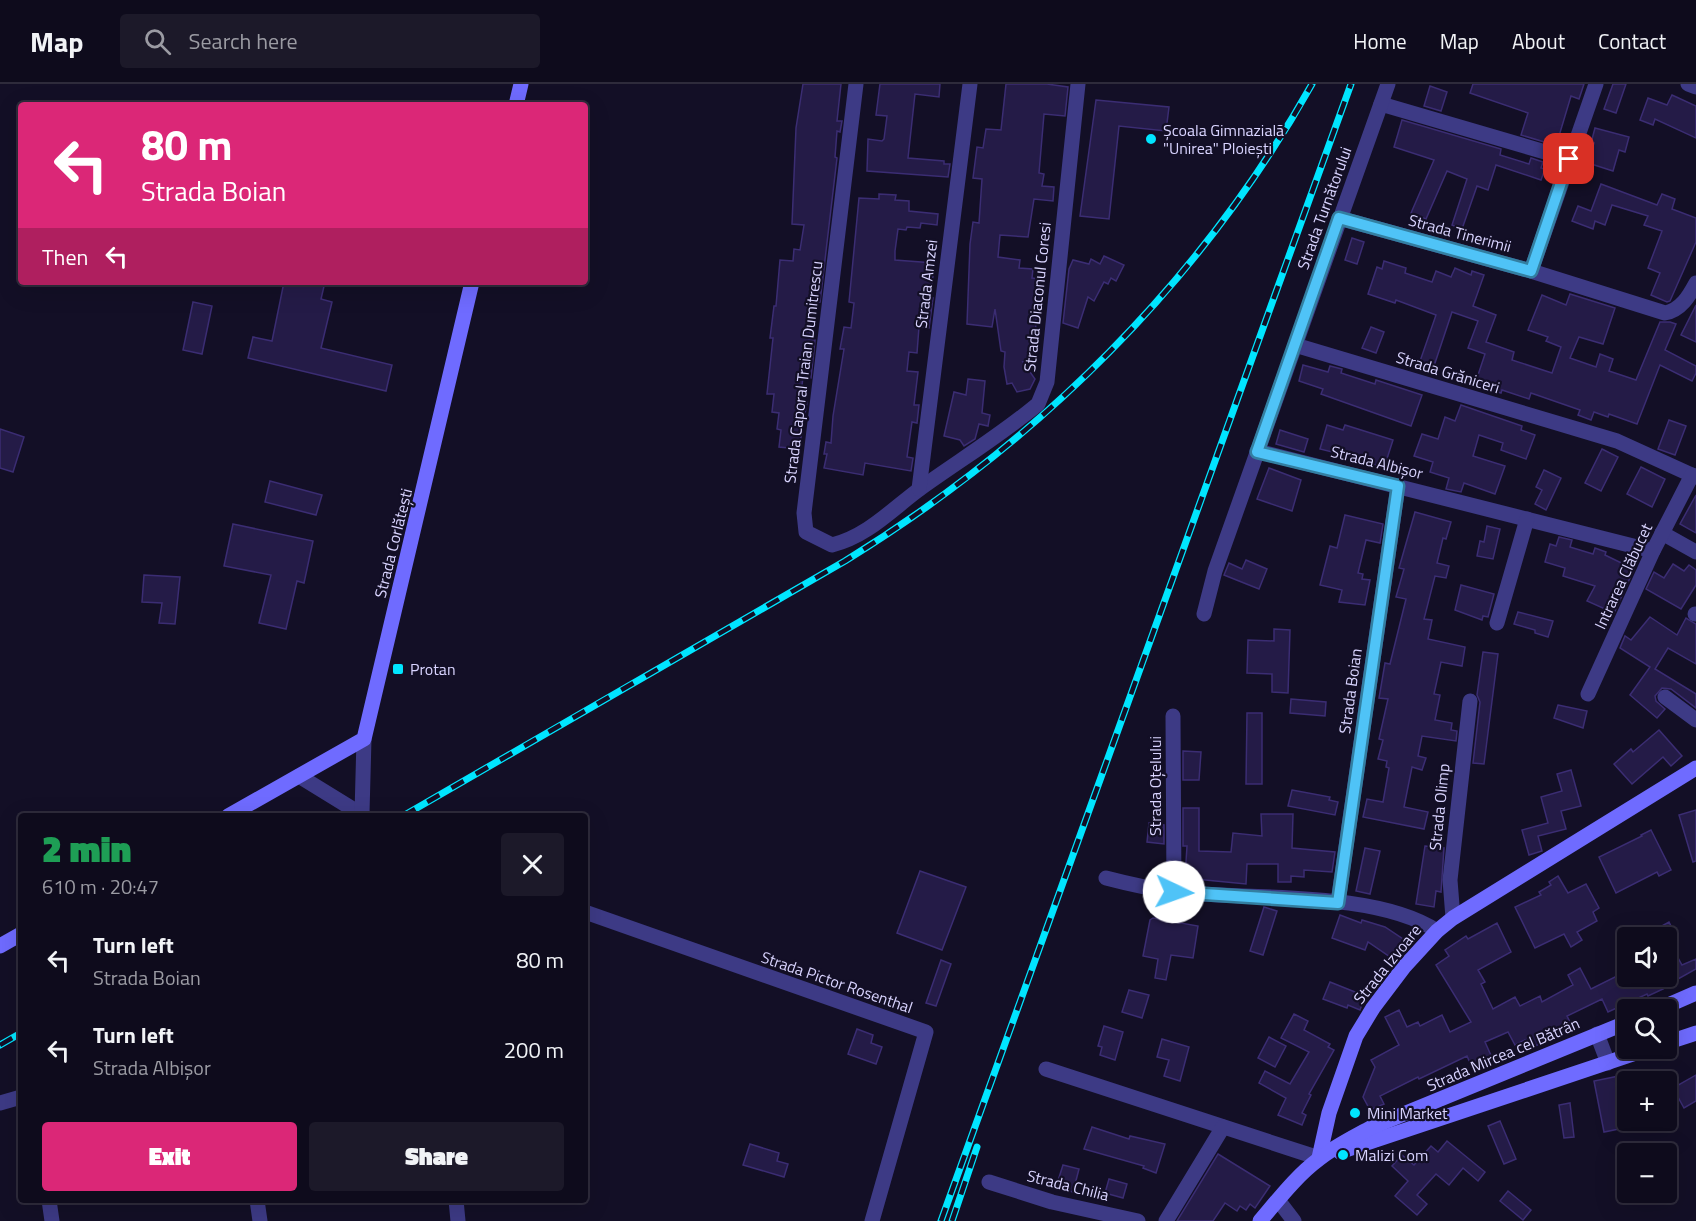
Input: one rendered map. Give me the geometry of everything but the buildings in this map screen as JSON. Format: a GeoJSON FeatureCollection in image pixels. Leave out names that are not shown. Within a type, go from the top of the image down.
{"type":"FeatureCollection","features":[{"type":"Feature","properties":{"kind":"street"},"geometry":{"type":"LineString","coordinates":[[517,102],[521,84]]}},
{"type":"Feature","properties":{"kind":"street","name":"Strada Caporal Traian Dumitrescu"},"geometry":{"type":"LineString","coordinates":[[856,84],[804,513],[806,532],[832,545],[851,540],[865,532],[920,489]]}},
{"type":"Feature","properties":{"kind":"street","name":"Strada Amzei"},"geometry":{"type":"LineString","coordinates":[[920,489],[970,84]]}},
{"type":"Feature","properties":{"kind":"street","name":"Strada Diaconul Coresi"},"geometry":{"type":"LineString","coordinates":[[920,489],[1038,404],[1043,393],[1047,382],[1078,84]]}},
{"type":"Feature","properties":{"kind":"street","name":"Strada Turnătorului"},"geometry":{"type":"LineString","coordinates":[[1295,345],[1388,84]]}},
{"type":"Feature","properties":{"kind":"street"},"geometry":{"type":"LineString","coordinates":[[1531,271],[1596,84]]}},
{"type":"Feature","properties":{"kind":"street"},"geometry":{"type":"LineString","coordinates":[[1688,84],[1696,87]]}},
{"type":"Feature","properties":{"kind":"street"},"geometry":{"type":"LineString","coordinates":[[1381,104],[1569,159]]}},
{"type":"Feature","properties":{"kind":"street","name":"Strada Tinerimii"},"geometry":{"type":"LineString","coordinates":[[1339,218],[1531,271],[1665,313],[1674,312],[1695,286]]}},
{"type":"Feature","properties":{"kind":"street","name":"Strada Corlătești"},"geometry":{"type":"LineString","coordinates":[[363,813],[364,739],[471,285]]}},
{"type":"Feature","properties":{"kind":"street"},"geometry":{"type":"LineString","coordinates":[[1204,614],[1215,571],[1295,345]]}},
{"type":"Feature","properties":{"kind":"street","name":"Strada Grăniceri"},"geometry":{"type":"LineString","coordinates":[[1295,345],[1617,441],[1694,476]]}},
{"type":"Feature","properties":{"kind":"street","name":"Strada Albișor"},"geometry":{"type":"LineString","coordinates":[[1257,452],[1653,551]]}},
{"type":"Feature","properties":{"kind":"street","name":"Intrarea Clăbucet"},"geometry":{"type":"LineString","coordinates":[[1588,694],[1653,551],[1694,476]]}},
{"type":"Feature","properties":{"kind":"street","name":"Strada Boian"},"geometry":{"type":"LineString","coordinates":[[1338,903],[1398,486]]}},
{"type":"Feature","properties":{"kind":"street"},"geometry":{"type":"LineString","coordinates":[[1497,623],[1527,519]]}},
{"type":"Feature","properties":{"kind":"street"},"geometry":{"type":"LineString","coordinates":[[1662,533],[1696,552]]}},
{"type":"Feature","properties":{"kind":"street"},"geometry":{"type":"LineString","coordinates":[[1665,697],[1696,720]]}},
{"type":"Feature","properties":{"kind":"street","name":"Strada Olimp"},"geometry":{"type":"LineString","coordinates":[[1453,918],[1451,870],[1470,701]]}},
{"type":"Feature","properties":{"kind":"street","name":"Strada Oțelului"},"geometry":{"type":"LineString","coordinates":[[1173,716],[1174,892]]}},
{"type":"Feature","properties":{"kind":"street"},"geometry":{"type":"LineString","coordinates":[[233,813],[364,739]]}},
{"type":"Feature","properties":{"kind":"street","name":"Strada Izvoare"},"geometry":{"type":"LineString","coordinates":[[1320,1158],[1329,1113],[1356,1036],[1373,1008],[1404,967],[1437,931],[1453,918],[1696,768]]}},
{"type":"Feature","properties":{"kind":"street"},"geometry":{"type":"LineString","coordinates":[[300,776],[360,813]]}},
{"type":"Feature","properties":{"kind":"street"},"geometry":{"type":"LineString","coordinates":[[1106,878],[1174,892],[1338,903],[1402,915],[1425,923],[1437,931]]}},
{"type":"Feature","properties":{"kind":"street","name":"Strada Pictor Rosenthal"},"geometry":{"type":"LineString","coordinates":[[588,913],[926,1032],[872,1221]]}},
{"type":"Feature","properties":{"kind":"street"},"geometry":{"type":"LineString","coordinates":[[0,946],[18,936]]}},
{"type":"Feature","properties":{"kind":"street"},"geometry":{"type":"LineString","coordinates":[[1677,1001],[1696,993]]}},
{"type":"Feature","properties":{"kind":"street","name":"Strada Mircea cel Bătrân"},"geometry":{"type":"LineString","coordinates":[[1320,1158],[1372,1127],[1617,1026]]}},
{"type":"Feature","properties":{"kind":"street"},"geometry":{"type":"LineString","coordinates":[[1677,1039],[1696,1033]]}},
{"type":"Feature","properties":{"kind":"street"},"geometry":{"type":"LineString","coordinates":[[1597,1034],[1608,1063]]}},
{"type":"Feature","properties":{"kind":"street"},"geometry":{"type":"LineString","coordinates":[[1260,1221],[1320,1158],[1619,1059]]}},
{"type":"Feature","properties":{"kind":"street"},"geometry":{"type":"LineString","coordinates":[[1046,1069],[1320,1158]]}},
{"type":"Feature","properties":{"kind":"street"},"geometry":{"type":"LineString","coordinates":[[0,1103],[18,1098]]}},
{"type":"Feature","properties":{"kind":"street"},"geometry":{"type":"LineString","coordinates":[[1166,1221],[1223,1127]]}},
{"type":"Feature","properties":{"kind":"street","name":"Strada Chilia"},"geometry":{"type":"LineString","coordinates":[[989,1182],[1052,1202],[1138,1221]]}},
{"type":"Feature","properties":{"kind":"street"},"geometry":{"type":"LineString","coordinates":[[1278,1200],[1294,1221]]}},
{"type":"Feature","properties":{"kind":"street"},"geometry":{"type":"LineString","coordinates":[[49,1203],[52,1221]]}},
{"type":"Feature","properties":{"kind":"street"},"geometry":{"type":"LineString","coordinates":[[257,1203],[260,1221]]}},
{"type":"Feature","properties":{"kind":"street"},"geometry":{"type":"LineString","coordinates":[[456,1203],[458,1221]]}},
{"type":"Feature","properties":{"kind":"railway"},"geometry":{"type":"LineString","coordinates":[[408,813],[845,561],[916,514],[984,464],[1048,410],[1109,352],[1166,291],[1219,225],[1268,156],[1312,84]]}},
{"type":"Feature","properties":{"kind":"railway"},"geometry":{"type":"LineString","coordinates":[[941,1221],[1351,84]]}},
{"type":"Feature","properties":{"kind":"railway"},"geometry":{"type":"LineString","coordinates":[[0,1045],[18,1035]]}},
{"type":"Feature","properties":{"kind":"railway"},"geometry":{"type":"LineString","coordinates":[[952,1221],[977,1147]]}},
{"type":"Feature","properties":{"kind":"place","name":"Școala Gimnazială \"Unirea\" Ploiești"},"geometry":{"type":"Point","coordinates":[1151,139]}},
{"type":"Feature","properties":{"kind":"place","name":"Protan"},"geometry":{"type":"Point","coordinates":[398,669]}},
{"type":"Feature","properties":{"kind":"place","name":"Mini Market"},"geometry":{"type":"Point","coordinates":[1355,1113]}},
{"type":"Feature","properties":{"kind":"place","name":"Malizi Com"},"geometry":{"type":"Point","coordinates":[1343,1155]}},
{"type":"Feature","properties":{"kind":"route"},"geometry":{"type":"LineString","coordinates":[[1174,892],[1338,903],[1398,486],[1257,452],[1339,218],[1531,271],[1569,159]]}}]}
